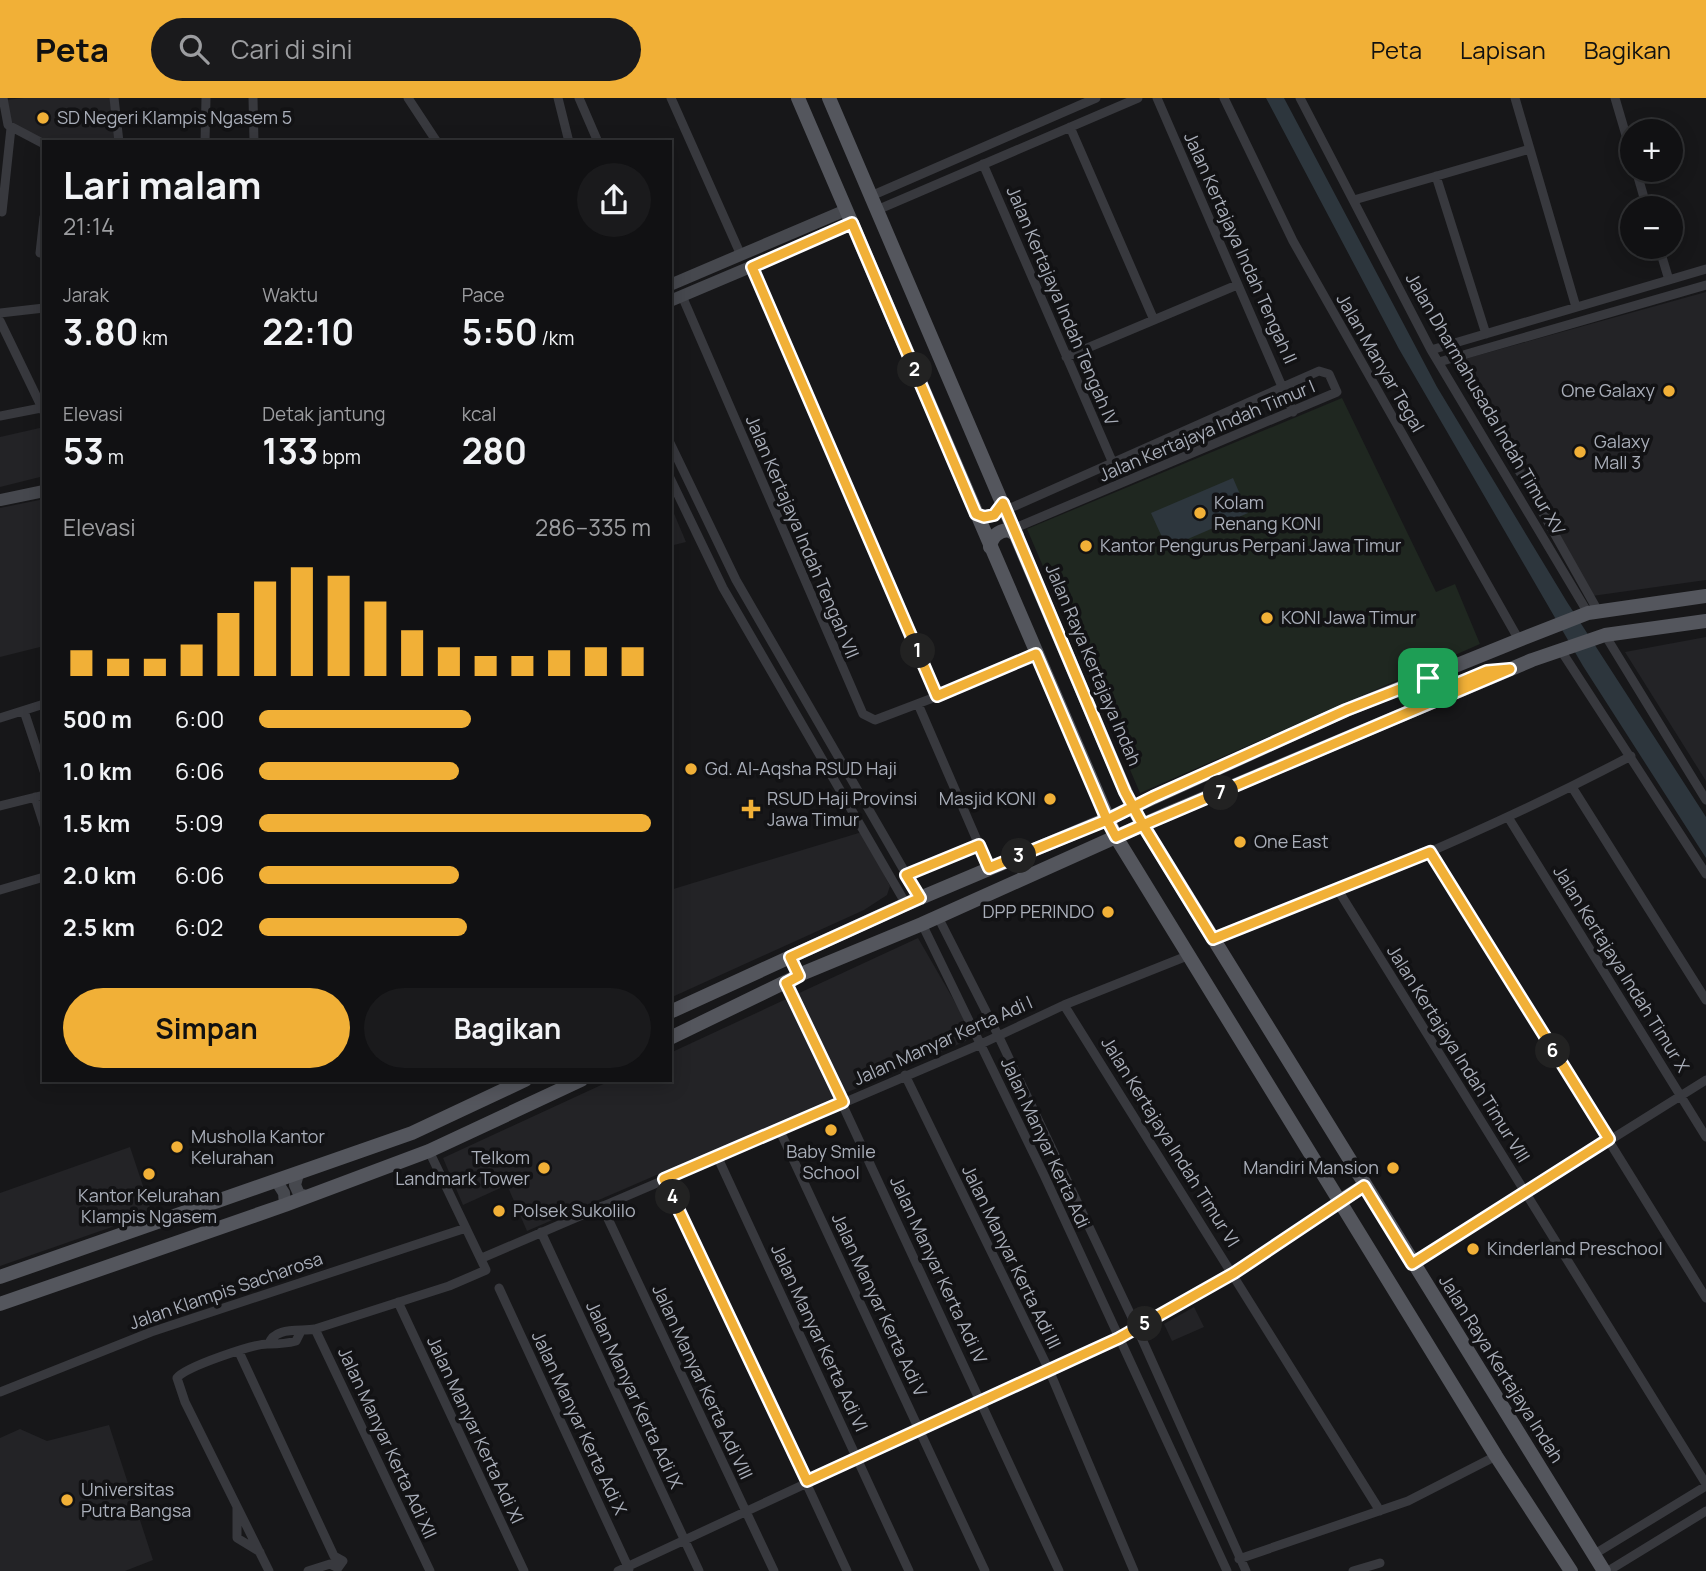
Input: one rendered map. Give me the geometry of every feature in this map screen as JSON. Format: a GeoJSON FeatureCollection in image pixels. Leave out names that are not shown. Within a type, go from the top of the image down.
{"type":"FeatureCollection","features":[{"type":"Feature","properties":{"kind":"main road"},"geometry":{"type":"LineString","coordinates":[[798,98],[1107,820],[1187,956],[1496,1456],[1571,1571]]}},
{"type":"Feature","properties":{"kind":"main road","name":"Jalan Raya Kertajaya Indah"},"geometry":{"type":"LineString","coordinates":[[829,98],[1132,807],[1412,1264],[1593,1555],[1606,1571]]}},
{"type":"Feature","properties":{"kind":"main road"},"geometry":{"type":"LineString","coordinates":[[672,284],[812,224],[849,217]]}},
{"type":"Feature","properties":{"kind":"main road"},"geometry":{"type":"LineString","coordinates":[[676,299],[818,238],[849,217]]}},
{"type":"Feature","properties":{"kind":"main road"},"geometry":{"type":"LineString","coordinates":[[812,224],[818,238]]}},
{"type":"Feature","properties":{"kind":"main road"},"geometry":{"type":"LineString","coordinates":[[0,500],[42,491]]}},
{"type":"Feature","properties":{"kind":"main road"},"geometry":{"type":"LineString","coordinates":[[976,514],[984,517],[994,515],[1005,506]]}},
{"type":"Feature","properties":{"kind":"main road"},"geometry":{"type":"LineString","coordinates":[[990,547],[991,540],[1003,530],[1016,532]]}},
{"type":"Feature","properties":{"kind":"main road"},"geometry":{"type":"LineString","coordinates":[[672,1011],[913,901],[1107,820],[1346,710],[1519,639],[1589,613],[1706,596]]}},
{"type":"Feature","properties":{"kind":"main road"},"geometry":{"type":"LineString","coordinates":[[672,1037],[792,979],[930,921],[1143,825],[1510,669],[1599,636],[1706,621]]}},
{"type":"Feature","properties":{"kind":"main road"},"geometry":{"type":"LineString","coordinates":[[1428,678],[1429,690],[1437,692],[1487,671],[1510,669]]}},
{"type":"Feature","properties":{"kind":"main road"},"geometry":{"type":"LineString","coordinates":[[1346,710],[1363,713],[1404,698],[1410,704],[1411,712]]}},
{"type":"Feature","properties":{"kind":"main road"},"geometry":{"type":"LineString","coordinates":[[783,960],[792,979]]}},
{"type":"Feature","properties":{"kind":"main road"},"geometry":{"type":"LineString","coordinates":[[0,1278],[412,1133],[521,1082]]}},
{"type":"Feature","properties":{"kind":"main road"},"geometry":{"type":"LineString","coordinates":[[0,1304],[285,1205],[429,1151],[577,1082]]}},
{"type":"Feature","properties":{"kind":"main road"},"geometry":{"type":"LineString","coordinates":[[298,1174],[295,1185],[299,1194],[306,1196]]}},
{"type":"Feature","properties":{"kind":"main road"},"geometry":{"type":"LineString","coordinates":[[277,1182],[284,1193],[285,1205]]}},
{"type":"Feature","properties":{"kind":"main road"},"geometry":{"type":"LineString","coordinates":[[1340,1201],[1364,1186]]}},
{"type":"Feature","properties":{"kind":"street"},"geometry":{"type":"LineString","coordinates":[[2,212],[6,126],[3,98]]}},
{"type":"Feature","properties":{"kind":"street"},"geometry":{"type":"LineString","coordinates":[[114,98],[120,140]]}},
{"type":"Feature","properties":{"kind":"street"},"geometry":{"type":"LineString","coordinates":[[205,140],[206,98]]}},
{"type":"Feature","properties":{"kind":"street"},"geometry":{"type":"LineString","coordinates":[[253,98],[254,140]]}},
{"type":"Feature","properties":{"kind":"street"},"geometry":{"type":"LineString","coordinates":[[408,98],[436,140]]}},
{"type":"Feature","properties":{"kind":"street"},"geometry":{"type":"LineString","coordinates":[[558,98],[568,140]]}},
{"type":"Feature","properties":{"kind":"street"},"geometry":{"type":"LineString","coordinates":[[579,98],[597,140]]}},
{"type":"Feature","properties":{"kind":"street"},"geometry":{"type":"LineString","coordinates":[[671,98],[740,253]]}},
{"type":"Feature","properties":{"kind":"street"},"geometry":{"type":"LineString","coordinates":[[870,196],[1096,98]]}},
{"type":"Feature","properties":{"kind":"street"},"geometry":{"type":"LineString","coordinates":[[877,210],[1136,98]]}},
{"type":"Feature","properties":{"kind":"street","name":"Jalan Kertajaya Indah Tengah II"},"geometry":{"type":"LineString","coordinates":[[1157,98],[1293,412]]}},
{"type":"Feature","properties":{"kind":"street","name":"Jalan Manyar Tegal"},"geometry":{"type":"LineString","coordinates":[[1224,98],[1293,241],[1519,639]]}},
{"type":"Feature","properties":{"kind":"street","name":"Jalan Dharmahusada Indah Timur XV"},"geometry":{"type":"LineString","coordinates":[[1301,98],[1438,362],[1589,613]]}},
{"type":"Feature","properties":{"kind":"street"},"geometry":{"type":"LineString","coordinates":[[1515,98],[1576,307]]}},
{"type":"Feature","properties":{"kind":"street"},"geometry":{"type":"LineString","coordinates":[[1615,98],[1621,119]]}},
{"type":"Feature","properties":{"kind":"street"},"geometry":{"type":"LineString","coordinates":[[6,126],[42,143]]}},
{"type":"Feature","properties":{"kind":"street"},"geometry":{"type":"LineString","coordinates":[[1070,127],[1154,320]]}},
{"type":"Feature","properties":{"kind":"street"},"geometry":{"type":"LineString","coordinates":[[1354,200],[1530,149]]}},
{"type":"Feature","properties":{"kind":"street","name":"Jalan Kertajaya Indah Tengah IV"},"geometry":{"type":"LineString","coordinates":[[983,164],[1112,461]]}},
{"type":"Feature","properties":{"kind":"street"},"geometry":{"type":"LineString","coordinates":[[1436,176],[1486,334]]}},
{"type":"Feature","properties":{"kind":"street"},"geometry":{"type":"LineString","coordinates":[[40,253],[42,235]]}},
{"type":"Feature","properties":{"kind":"street"},"geometry":{"type":"LineString","coordinates":[[1662,259],[1668,280]]}},
{"type":"Feature","properties":{"kind":"street"},"geometry":{"type":"LineString","coordinates":[[752,267],[937,696]]}},
{"type":"Feature","properties":{"kind":"street"},"geometry":{"type":"LineString","coordinates":[[1432,350],[1706,269]]}},
{"type":"Feature","properties":{"kind":"street"},"geometry":{"type":"LineString","coordinates":[[1066,357],[1237,285]]}},
{"type":"Feature","properties":{"kind":"street"},"geometry":{"type":"LineString","coordinates":[[1438,362],[1706,285]]}},
{"type":"Feature","properties":{"kind":"street","name":"Jalan Kertajaya Indah Tengah VII"},"geometry":{"type":"LineString","coordinates":[[676,299],[863,714],[875,720],[1036,654]]}},
{"type":"Feature","properties":{"kind":"street"},"geometry":{"type":"LineString","coordinates":[[0,313],[42,308]]}},
{"type":"Feature","properties":{"kind":"street"},"geometry":{"type":"LineString","coordinates":[[0,321],[42,408]]}},
{"type":"Feature","properties":{"kind":"street","name":"Jalan Dharmahusada Indah Timur XV"},"geometry":{"type":"LineString","coordinates":[[1455,357],[1589,613]]}},
{"type":"Feature","properties":{"kind":"street","name":"Jalan Kertajaya Indah Timur I"},"geometry":{"type":"LineString","coordinates":[[1005,506],[1324,371],[1329,374],[1337,392],[1016,532]]}},
{"type":"Feature","properties":{"kind":"street"},"geometry":{"type":"LineString","coordinates":[[0,416],[42,410]]}},
{"type":"Feature","properties":{"kind":"street"},"geometry":{"type":"LineString","coordinates":[[672,448],[730,584],[816,734],[906,875],[913,901]]}},
{"type":"Feature","properties":{"kind":"street"},"geometry":{"type":"LineString","coordinates":[[672,482],[913,901]]}},
{"type":"Feature","properties":{"kind":"street"},"geometry":{"type":"LineString","coordinates":[[1599,636],[1706,800]]}},
{"type":"Feature","properties":{"kind":"street"},"geometry":{"type":"LineString","coordinates":[[1563,648],[1706,874]]}},
{"type":"Feature","properties":{"kind":"street"},"geometry":{"type":"LineString","coordinates":[[918,704],[989,868]]}},
{"type":"Feature","properties":{"kind":"street"},"geometry":{"type":"LineString","coordinates":[[0,718],[42,705]]}},
{"type":"Feature","properties":{"kind":"street"},"geometry":{"type":"LineString","coordinates":[[24,710],[42,765]]}},
{"type":"Feature","properties":{"kind":"street"},"geometry":{"type":"LineString","coordinates":[[1213,939],[1430,852],[1572,787],[1631,756]]}},
{"type":"Feature","properties":{"kind":"street"},"geometry":{"type":"LineString","coordinates":[[1572,787],[1706,1000]]}},
{"type":"Feature","properties":{"kind":"street"},"geometry":{"type":"LineString","coordinates":[[0,806],[40,796]]}},
{"type":"Feature","properties":{"kind":"street","name":"Jalan Kertajaya Indah Timur X"},"geometry":{"type":"LineString","coordinates":[[1508,817],[1706,1137]]}},
{"type":"Feature","properties":{"kind":"street"},"geometry":{"type":"LineString","coordinates":[[906,875],[979,845]]}},
{"type":"Feature","properties":{"kind":"street"},"geometry":{"type":"LineString","coordinates":[[1430,852],[1706,1298]]}},
{"type":"Feature","properties":{"kind":"street"},"geometry":{"type":"LineString","coordinates":[[0,890],[42,878]]}},
{"type":"Feature","properties":{"kind":"street","name":"Jalan Kertajaya Indah Timur VIII"},"geometry":{"type":"LineString","coordinates":[[1338,890],[1706,1485]]}},
{"type":"Feature","properties":{"kind":"street","name":"Jalan Manyar Kerta Adi"},"geometry":{"type":"LineString","coordinates":[[930,921],[997,1036],[1128,1333]]}},
{"type":"Feature","properties":{"kind":"street","name":"Jalan Manyar Kerta Adi"},"geometry":{"type":"LineString","coordinates":[[930,921],[983,1043],[1246,1571]]}},
{"type":"Feature","properties":{"kind":"street","name":"Jalan Manyar Kerta Adi I"},"geometry":{"type":"LineString","coordinates":[[482,1258],[983,1043],[1064,1005],[1187,956]]}},
{"type":"Feature","properties":{"kind":"street","name":"Jalan Manyar Kerta Adi IV"},"geometry":{"type":"LineString","coordinates":[[792,979],[843,1102],[1059,1571]]}},
{"type":"Feature","properties":{"kind":"street","name":"Jalan Kertajaya Indah Timur VI"},"geometry":{"type":"LineString","coordinates":[[1064,1005],[1234,1273],[1380,1511]]}},
{"type":"Feature","properties":{"kind":"street","name":"Jalan Manyar Kerta Adi III"},"geometry":{"type":"LineString","coordinates":[[905,1075],[1049,1370],[1134,1571]]}},
{"type":"Feature","properties":{"kind":"street"},"geometry":{"type":"LineString","coordinates":[[1412,1264],[1706,1080]]}},
{"type":"Feature","properties":{"kind":"street","name":"Jalan Manyar Kerta Adi V"},"geometry":{"type":"LineString","coordinates":[[779,1129],[985,1571]]}},
{"type":"Feature","properties":{"kind":"street"},"geometry":{"type":"LineString","coordinates":[[269,1571],[185,1402],[177,1378],[186,1370],[269,1343],[275,1335],[293,1330],[300,1332],[315,1329],[484,1272],[486,1266],[429,1151]]}},
{"type":"Feature","properties":{"kind":"street","name":"Jalan Manyar Kerta Adi VI"},"geometry":{"type":"LineString","coordinates":[[717,1156],[909,1571]]}},
{"type":"Feature","properties":{"kind":"street"},"geometry":{"type":"LineString","coordinates":[[664,1179],[847,1571]]}},
{"type":"Feature","properties":{"kind":"street"},"geometry":{"type":"LineString","coordinates":[[625,1569],[807,1481],[1128,1333],[1234,1273],[1340,1201]]}},
{"type":"Feature","properties":{"kind":"street","name":"Jalan Manyar Kerta Adi VIII"},"geometry":{"type":"LineString","coordinates":[[602,1206],[774,1571]]}},
{"type":"Feature","properties":{"kind":"street","name":"Jalan Klampis Sacharosa"},"geometry":{"type":"LineString","coordinates":[[0,1392],[151,1332],[466,1228]]}},
{"type":"Feature","properties":{"kind":"street","name":"Jalan Manyar Kerta Adi IX"},"geometry":{"type":"LineString","coordinates":[[541,1233],[699,1571]]}},
{"type":"Feature","properties":{"kind":"street","name":"Jalan Manyar Kerta Adi X"},"geometry":{"type":"LineString","coordinates":[[499,1288],[625,1569]]}},
{"type":"Feature","properties":{"kind":"street","name":"Jalan Manyar Kerta Adi XI"},"geometry":{"type":"LineString","coordinates":[[398,1302],[524,1571]]}},
{"type":"Feature","properties":{"kind":"street","name":"Jalan Manyar Kerta Adi XII"},"geometry":{"type":"LineString","coordinates":[[315,1329],[430,1571]]}},
{"type":"Feature","properties":{"kind":"street"},"geometry":{"type":"LineString","coordinates":[[1128,1333],[1227,1571]]}},
{"type":"Feature","properties":{"kind":"street"},"geometry":{"type":"LineString","coordinates":[[239,1352],[332,1560],[309,1571]]}},
{"type":"Feature","properties":{"kind":"street"},"geometry":{"type":"LineString","coordinates":[[1239,1559],[1428,1492],[1496,1456]]}},
{"type":"Feature","properties":{"kind":"street"},"geometry":{"type":"LineString","coordinates":[[1593,1555],[1706,1485]]}},
{"type":"Feature","properties":{"kind":"street"},"geometry":{"type":"LineString","coordinates":[[237,1506],[237,1538],[260,1552]]}},
{"type":"Feature","properties":{"kind":"street"},"geometry":{"type":"LineString","coordinates":[[1606,1571],[1706,1511]]}},
{"type":"Feature","properties":{"kind":"street"},"geometry":{"type":"LineString","coordinates":[[1353,1571],[1380,1563]]}},
{"type":"Feature","properties":{"kind":"shaded area","name":"SD Negeri Klampis Ngasem 5"},"geometry":{"type":"Polygon","coordinates":[[[110,98],[116,140],[42,141],[8,124],[5,100],[110,98]]]}},
{"type":"Feature","properties":{"kind":"shaded area"},"geometry":{"type":"Polygon","coordinates":[[[1266,98],[1284,98],[1437,387],[1567,602],[1706,817],[1706,858],[1583,666],[1399,349],[1266,98]]]}},
{"type":"Feature","properties":{"kind":"shaded area"},"geometry":{"type":"Polygon","coordinates":[[[1706,292],[1706,580],[1592,596],[1461,360],[1706,292]]]}},
{"type":"Feature","properties":{"kind":"shaded area","name":"KONI Jawa Timur"},"geometry":{"type":"Polygon","coordinates":[[[1342,398],[1436,592],[1455,584],[1480,644],[1140,793],[1027,529],[1342,398]]]}},
{"type":"Feature","properties":{"kind":"shaded area"},"geometry":{"type":"Polygon","coordinates":[[[42,427],[42,476],[0,487],[0,437],[42,427]]]}},
{"type":"Feature","properties":{"kind":"shaded area","name":"Kolam Renang KONI"},"geometry":{"type":"Polygon","coordinates":[[[1233,478],[1248,513],[1167,548],[1151,513],[1233,478]]]}},
{"type":"Feature","properties":{"kind":"shaded area"},"geometry":{"type":"Polygon","coordinates":[[[42,499],[42,646],[0,657],[0,508],[42,499]]]}},
{"type":"Feature","properties":{"kind":"shaded area"},"geometry":{"type":"Polygon","coordinates":[[[672,509],[686,542],[672,546],[672,509]]]}},
{"type":"Feature","properties":{"kind":"shaded area"},"geometry":{"type":"Polygon","coordinates":[[[1706,637],[1706,781],[1625,652],[1706,637]]]}},
{"type":"Feature","properties":{"kind":"shaded area"},"geometry":{"type":"Polygon","coordinates":[[[862,832],[890,886],[887,895],[864,910],[672,997],[672,889],[862,832]]]}},
{"type":"Feature","properties":{"kind":"shaded area"},"geometry":{"type":"Polygon","coordinates":[[[918,938],[967,1023],[970,1033],[966,1041],[527,1231],[507,1185],[463,1205],[443,1158],[608,1082],[672,1082],[672,1052],[918,938]]]}},
{"type":"Feature","properties":{"kind":"shaded area"},"geometry":{"type":"Polygon","coordinates":[[[130,1147],[152,1213],[0,1266],[0,1193],[130,1147]]]}},
{"type":"Feature","properties":{"kind":"shaded area"},"geometry":{"type":"Polygon","coordinates":[[[1194,1307],[1204,1327],[1172,1341],[1164,1324],[1194,1307]]]}},
{"type":"Feature","properties":{"kind":"shaded area","name":"Universitas Putra Bangsa"},"geometry":{"type":"Polygon","coordinates":[[[109,1425],[153,1560],[125,1571],[0,1571],[0,1438],[20,1429],[47,1441],[109,1425]]]}},
{"type":"Feature","properties":{"kind":"place","name":"SD Negeri Klampis Ngasem 5"},"geometry":{"type":"Point","coordinates":[43,118]}},
{"type":"Feature","properties":{"kind":"place","name":"One Galaxy"},"geometry":{"type":"Point","coordinates":[1669,391]}},
{"type":"Feature","properties":{"kind":"place","name":"Galaxy Mall 3"},"geometry":{"type":"Point","coordinates":[1580,452]}},
{"type":"Feature","properties":{"kind":"place","name":"Kolam Renang KONI"},"geometry":{"type":"Point","coordinates":[1200,513]}},
{"type":"Feature","properties":{"kind":"place","name":"Kantor Pengurus Perpani Jawa Timur"},"geometry":{"type":"Point","coordinates":[1086,546]}},
{"type":"Feature","properties":{"kind":"place","name":"KONI Jawa Timur"},"geometry":{"type":"Point","coordinates":[1267,618]}},
{"type":"Feature","properties":{"kind":"place","name":"Gd. Al-Aqsha RSUD Haji"},"geometry":{"type":"Point","coordinates":[691,769]}},
{"type":"Feature","properties":{"kind":"place","name":"Masjid KONI"},"geometry":{"type":"Point","coordinates":[1050,799]}},
{"type":"Feature","properties":{"kind":"place","name":"RSUD Haji Provinsi Jawa Timur"},"geometry":{"type":"Point","coordinates":[751,809]}},
{"type":"Feature","properties":{"kind":"place","name":"One East"},"geometry":{"type":"Point","coordinates":[1240,842]}},
{"type":"Feature","properties":{"kind":"place","name":"DPP PERINDO"},"geometry":{"type":"Point","coordinates":[1108,912]}},
{"type":"Feature","properties":{"kind":"place","name":"Baby Smile School"},"geometry":{"type":"Point","coordinates":[831,1130]}},
{"type":"Feature","properties":{"kind":"place","name":"Musholla Kantor Kelurahan"},"geometry":{"type":"Point","coordinates":[177,1147]}},
{"type":"Feature","properties":{"kind":"place","name":"Telkom Landmark Tower"},"geometry":{"type":"Point","coordinates":[544,1168]}},
{"type":"Feature","properties":{"kind":"place","name":"Mandiri Mansion"},"geometry":{"type":"Point","coordinates":[1393,1168]}},
{"type":"Feature","properties":{"kind":"place","name":"Kantor Kelurahan Klampis Ngasem"},"geometry":{"type":"Point","coordinates":[149,1174]}},
{"type":"Feature","properties":{"kind":"place","name":"Polsek Sukolilo"},"geometry":{"type":"Point","coordinates":[499,1211]}},
{"type":"Feature","properties":{"kind":"place","name":"Kinderland Preschool"},"geometry":{"type":"Point","coordinates":[1473,1249]}},
{"type":"Feature","properties":{"kind":"place","name":"Universitas Putra Bangsa"},"geometry":{"type":"Point","coordinates":[67,1500]}},
{"type":"Feature","properties":{"kind":"route"},"geometry":{"type":"LineString","coordinates":[[1428,678],[1346,710],[1153,797],[1132,807],[1107,820],[1036,654],[937,696],[752,267],[852,223],[976,514],[984,517],[994,515],[1003,503],[1125,792],[1132,807],[1143,825],[1116,837],[1107,820],[989,868],[979,845],[906,875],[920,898],[790,957],[799,976],[786,983],[843,1102],[664,1179],[807,1481],[1119,1338],[1234,1273],[1364,1186],[1412,1264],[1609,1139],[1430,852],[1213,939],[1143,825],[1510,669],[1480,673],[1437,692],[1429,690],[1426,682],[1428,678]]}}]}
